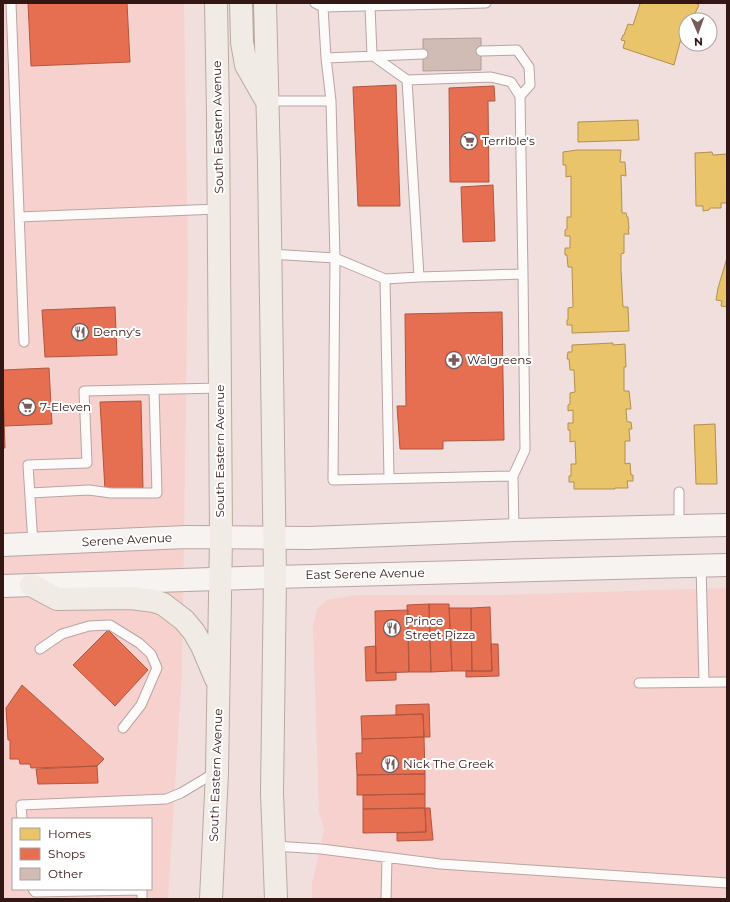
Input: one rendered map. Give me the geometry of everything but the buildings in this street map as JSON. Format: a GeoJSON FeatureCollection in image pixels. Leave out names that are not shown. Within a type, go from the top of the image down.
{"type":"FeatureCollection","features":[{"type":"Feature","properties":{"kind":"main road","name":"South Eastern Avenue"},"geometry":{"type":"LineString","coordinates":[[211,899],[217,772],[220,578],[220,388],[216,3]]}},
{"type":"Feature","properties":{"kind":"main road"},"geometry":{"type":"LineString","coordinates":[[241,3],[242,42],[246,65],[267,101]]}},
{"type":"Feature","properties":{"kind":"main road"},"geometry":{"type":"LineString","coordinates":[[265,3],[274,537],[272,793],[276,899]]}},
{"type":"Feature","properties":{"kind":"main road"},"geometry":{"type":"LineString","coordinates":[[274,537],[309,538],[514,530],[727,525]]}},
{"type":"Feature","properties":{"kind":"main road","name":"Serene Avenue"},"geometry":{"type":"LineString","coordinates":[[3,545],[186,537],[274,537]]}},
{"type":"Feature","properties":{"kind":"main road","name":"East Serene Avenue"},"geometry":{"type":"LineString","coordinates":[[3,586],[274,576],[727,565]]}},
{"type":"Feature","properties":{"kind":"main road"},"geometry":{"type":"LineString","coordinates":[[31,585],[57,600],[131,598],[154,600],[163,604],[184,620],[194,632],[202,646],[219,685]]}},
{"type":"Feature","properties":{"kind":"lane"},"geometry":{"type":"LineString","coordinates":[[11,3],[24,342]]}},
{"type":"Feature","properties":{"kind":"lane"},"geometry":{"type":"LineString","coordinates":[[486,3],[370,6],[319,5],[331,101],[335,258],[333,480],[513,476]]}},
{"type":"Feature","properties":{"kind":"lane"},"geometry":{"type":"LineString","coordinates":[[370,6],[372,55]]}},
{"type":"Feature","properties":{"kind":"lane"},"geometry":{"type":"LineString","coordinates":[[481,51],[517,50],[529,67],[530,85],[520,96]]}},
{"type":"Feature","properties":{"kind":"lane"},"geometry":{"type":"LineString","coordinates":[[326,58],[423,54]]}},
{"type":"Feature","properties":{"kind":"lane"},"geometry":{"type":"LineString","coordinates":[[372,55],[407,80],[490,77],[512,82],[520,96],[525,450],[513,476],[514,530]]}},
{"type":"Feature","properties":{"kind":"lane"},"geometry":{"type":"LineString","coordinates":[[407,80],[419,277]]}},
{"type":"Feature","properties":{"kind":"lane"},"geometry":{"type":"LineString","coordinates":[[267,101],[331,101]]}},
{"type":"Feature","properties":{"kind":"lane"},"geometry":{"type":"LineString","coordinates":[[19,216],[218,209]]}},
{"type":"Feature","properties":{"kind":"lane"},"geometry":{"type":"LineString","coordinates":[[270,254],[335,258],[385,279],[523,274]]}},
{"type":"Feature","properties":{"kind":"lane"},"geometry":{"type":"LineString","coordinates":[[385,279],[389,478]]}},
{"type":"Feature","properties":{"kind":"lane"},"geometry":{"type":"LineString","coordinates":[[33,544],[28,465],[87,463],[84,391],[220,388]]}},
{"type":"Feature","properties":{"kind":"lane"},"geometry":{"type":"LineString","coordinates":[[30,493],[88,490],[111,493],[157,493],[154,390]]}},
{"type":"Feature","properties":{"kind":"lane"},"geometry":{"type":"LineString","coordinates":[[679,492],[680,526]]}},
{"type":"Feature","properties":{"kind":"lane"},"geometry":{"type":"LineString","coordinates":[[701,566],[704,682]]}},
{"type":"Feature","properties":{"kind":"lane"},"geometry":{"type":"LineString","coordinates":[[40,648],[62,634],[89,626],[110,625],[139,643],[151,654],[157,668],[141,705],[123,728]]}},
{"type":"Feature","properties":{"kind":"lane"},"geometry":{"type":"LineString","coordinates":[[640,683],[727,682]]}},
{"type":"Feature","properties":{"kind":"lane"},"geometry":{"type":"LineString","coordinates":[[22,818],[21,805],[166,799],[181,793],[217,772]]}},
{"type":"Feature","properties":{"kind":"lane"},"geometry":{"type":"LineString","coordinates":[[274,846],[321,849],[388,858],[470,866],[727,882]]}},
{"type":"Feature","properties":{"kind":"lane"},"geometry":{"type":"LineString","coordinates":[[386,899],[388,858]]}},
{"type":"Feature","properties":{"kind":"lane"},"geometry":{"type":"LineString","coordinates":[[34,890],[35,892],[142,890]]}},
{"type":"Feature","properties":{"kind":"shaded area"},"geometry":{"type":"Polygon","coordinates":[[[3,3],[184,3],[188,260],[182,671],[168,899],[3,899],[3,3]]]}},
{"type":"Feature","properties":{"kind":"shaded area"},"geometry":{"type":"Polygon","coordinates":[[[727,588],[727,899],[312,899],[312,884],[324,830],[319,812],[313,626],[317,609],[326,600],[357,595],[500,595],[727,588]]]}},
{"type":"Feature","properties":{"kind":"place","name":"Terrible's"},"geometry":{"type":"Point","coordinates":[469,141]}},
{"type":"Feature","properties":{"kind":"place","name":"Denny's"},"geometry":{"type":"Point","coordinates":[80,332]}},
{"type":"Feature","properties":{"kind":"place","name":"Walgreens"},"geometry":{"type":"Point","coordinates":[454,360]}},
{"type":"Feature","properties":{"kind":"place","name":"7-Eleven"},"geometry":{"type":"Point","coordinates":[27,407]}},
{"type":"Feature","properties":{"kind":"place","name":"Prince Street Pizza"},"geometry":{"type":"Point","coordinates":[392,628]}},
{"type":"Feature","properties":{"kind":"place","name":"Nick The Greek"},"geometry":{"type":"Point","coordinates":[390,764]}}]}
